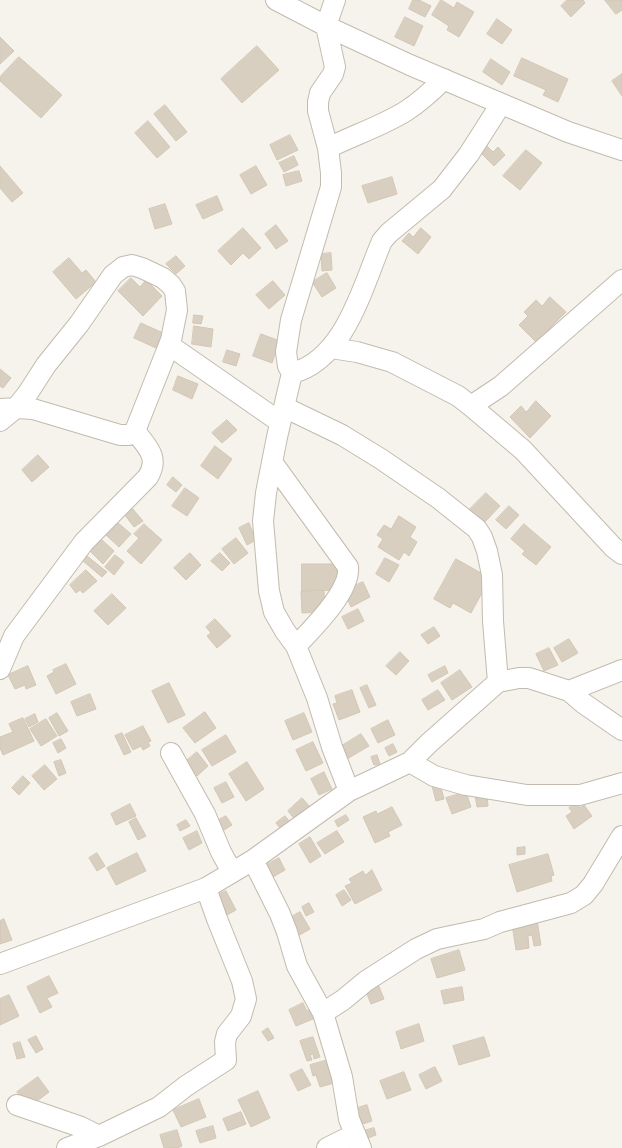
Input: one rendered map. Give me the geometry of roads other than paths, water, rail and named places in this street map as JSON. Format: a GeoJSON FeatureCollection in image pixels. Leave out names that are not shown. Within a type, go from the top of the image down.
{"type":"FeatureCollection","features":[{"type":"Feature","properties":{"kind":"street"},"geometry":{"type":"LineString","coordinates":[[276,0],[326,26],[500,104],[568,132],[622,150]]}},
{"type":"Feature","properties":{"kind":"street"},"geometry":{"type":"LineString","coordinates":[[335,0],[326,26],[335,67],[320,93],[318,102],[318,111],[328,148],[331,188],[291,320],[286,352],[288,366],[292,373],[266,492],[263,521],[269,591],[274,612],[296,646],[317,698],[332,747],[349,791]]}},
{"type":"Feature","properties":{"kind":"street"},"geometry":{"type":"LineString","coordinates":[[328,148],[361,134],[406,111],[427,96],[444,79]]}},
{"type":"Feature","properties":{"kind":"street"},"geometry":{"type":"LineString","coordinates":[[292,373],[301,371],[312,364],[339,339],[350,319],[382,241],[389,233],[442,189],[469,154],[500,104]]}},
{"type":"Feature","properties":{"kind":"street"},"geometry":{"type":"LineString","coordinates":[[0,421],[8,408],[28,393],[46,365],[79,324],[113,275],[122,267],[132,264],[163,278],[171,285],[175,291],[177,310],[169,345],[135,431],[129,435],[120,435],[50,413],[33,409],[8,408]]}},
{"type":"Feature","properties":{"kind":"street"},"geometry":{"type":"LineString","coordinates":[[471,406],[501,386],[622,280]]}},
{"type":"Feature","properties":{"kind":"street"},"geometry":{"type":"LineString","coordinates":[[169,345],[282,415],[342,435],[381,459],[438,498],[477,530],[482,537],[487,551],[492,575],[493,621],[498,682]]}},
{"type":"Feature","properties":{"kind":"street"},"geometry":{"type":"LineString","coordinates":[[331,348],[357,352],[392,362],[458,396],[523,450],[613,547],[622,554]]}},
{"type":"Feature","properties":{"kind":"street"},"geometry":{"type":"LineString","coordinates":[[0,669],[17,631],[84,542],[148,477],[152,469],[152,455],[135,431]]}},
{"type":"Feature","properties":{"kind":"street"},"geometry":{"type":"LineString","coordinates":[[272,462],[348,567],[348,572],[336,600],[296,646]]}},
{"type":"Feature","properties":{"kind":"street"},"geometry":{"type":"LineString","coordinates":[[569,691],[622,670]]}},
{"type":"Feature","properties":{"kind":"street"},"geometry":{"type":"LineString","coordinates":[[0,964],[206,888],[253,860],[349,791],[410,762],[429,743],[498,682],[519,678],[529,678],[569,691],[583,703],[622,730]]}},
{"type":"Feature","properties":{"kind":"street"},"geometry":{"type":"LineString","coordinates":[[171,753],[205,814],[221,852],[232,872]]}},
{"type":"Feature","properties":{"kind":"street"},"geometry":{"type":"LineString","coordinates":[[410,762],[434,776],[466,785],[526,795],[580,795],[622,784]]}},
{"type":"Feature","properties":{"kind":"street"},"geometry":{"type":"LineString","coordinates":[[323,1013],[366,981],[416,948],[437,939],[484,929],[500,922],[571,903],[584,895],[593,884],[622,836]]}},
{"type":"Feature","properties":{"kind":"street"},"geometry":{"type":"LineString","coordinates":[[253,860],[280,914],[297,966],[323,1013],[342,1076],[348,1112],[358,1141],[327,1148]]}},
{"type":"Feature","properties":{"kind":"street"},"geometry":{"type":"LineString","coordinates":[[67,1148],[100,1136],[159,1107],[186,1086],[226,1060],[225,1042],[227,1034],[240,1016],[246,999],[242,981],[206,888]]}},
{"type":"Feature","properties":{"kind":"street"},"geometry":{"type":"LineString","coordinates":[[17,1105],[81,1127],[100,1136]]}}]}
